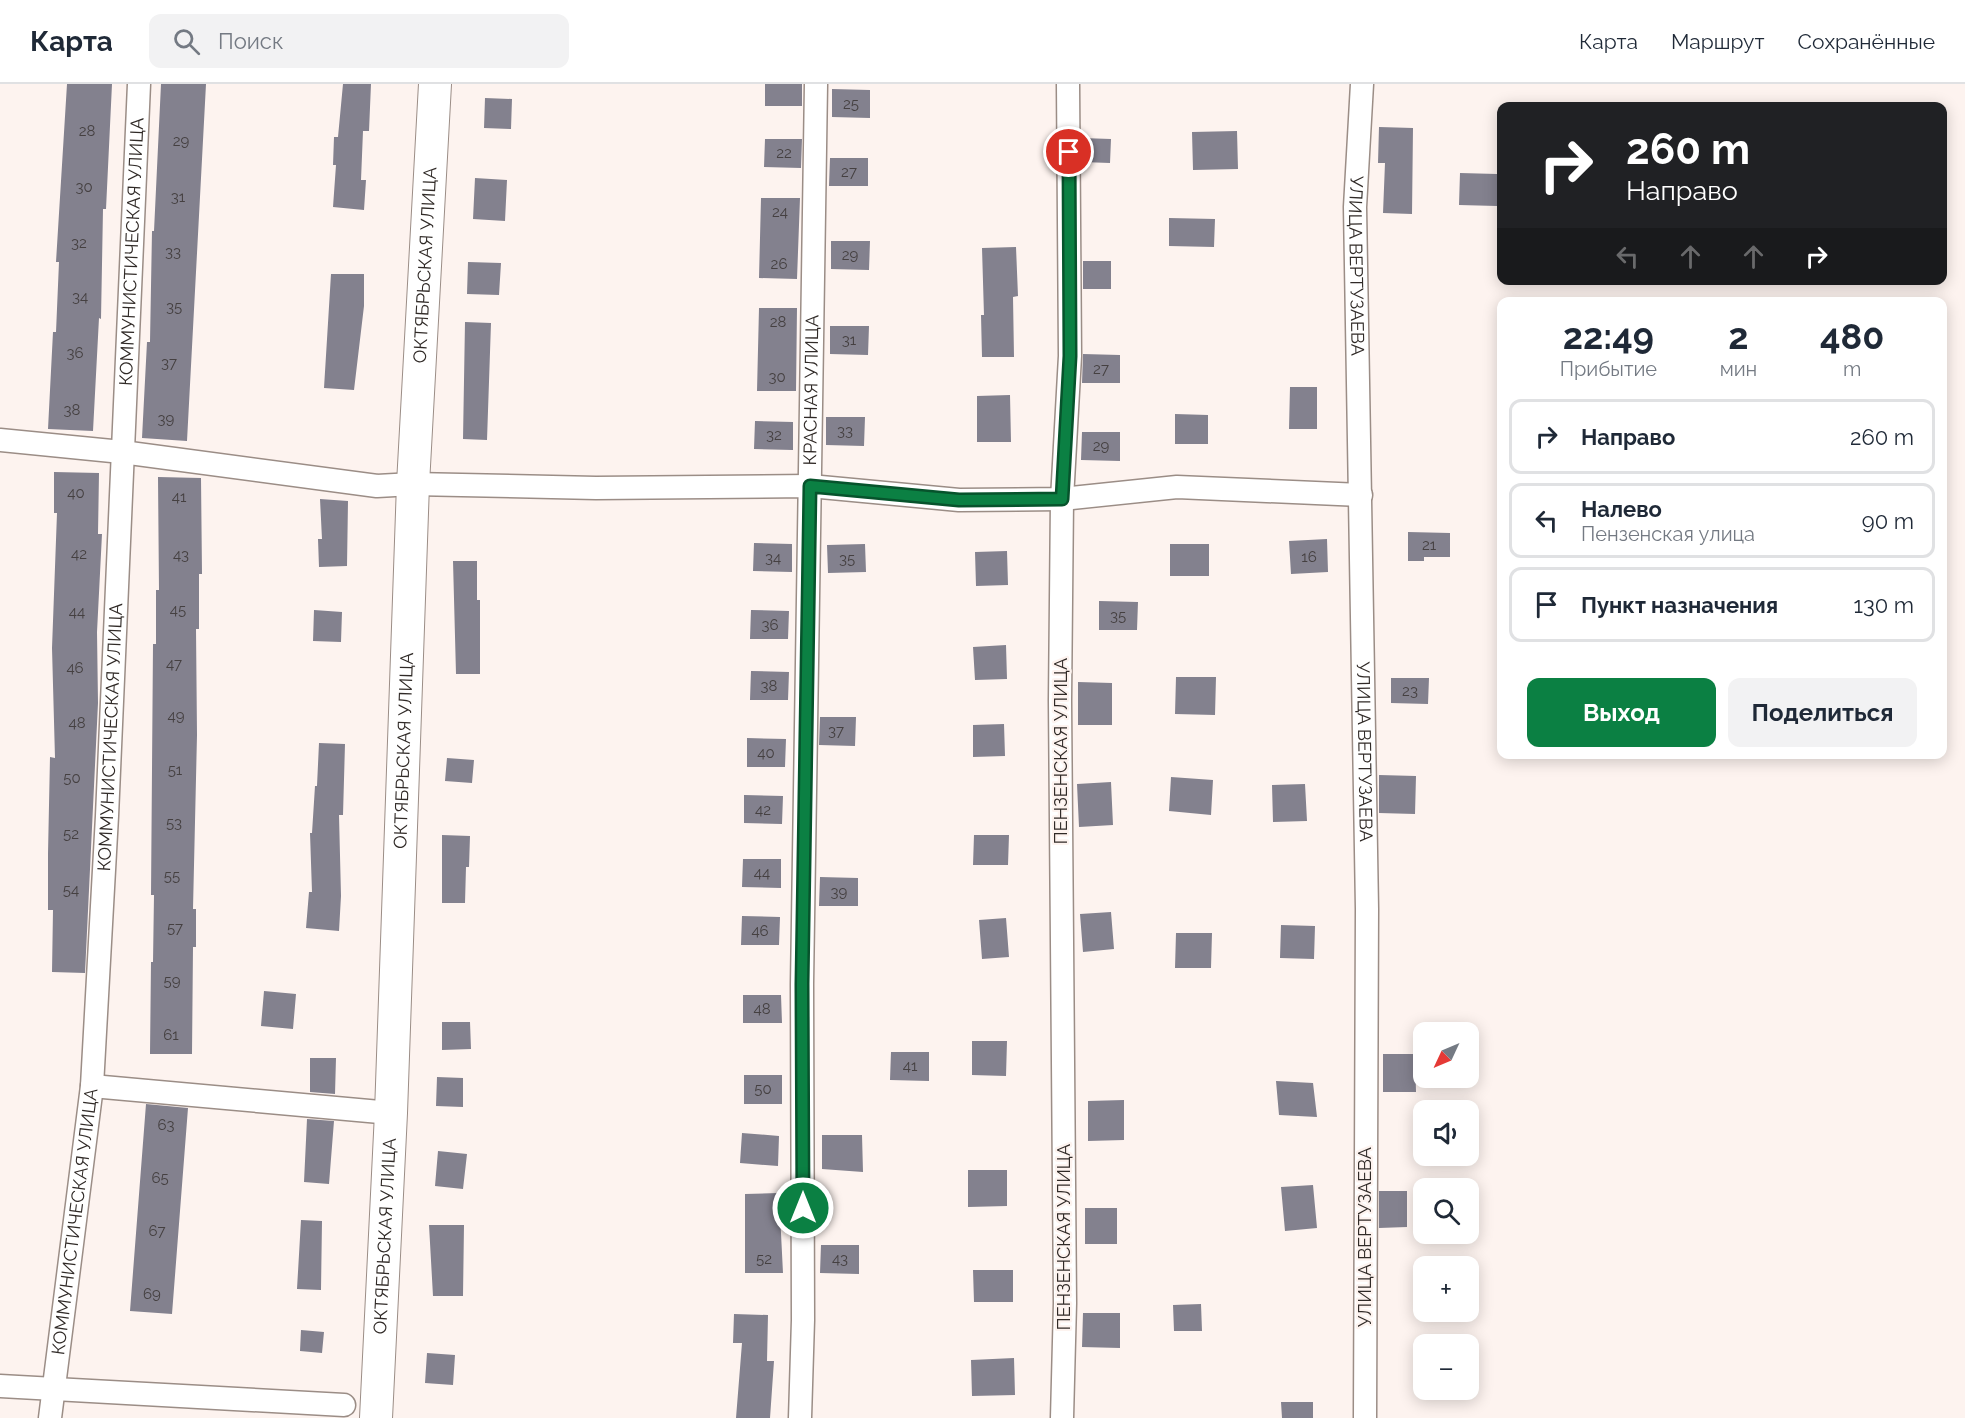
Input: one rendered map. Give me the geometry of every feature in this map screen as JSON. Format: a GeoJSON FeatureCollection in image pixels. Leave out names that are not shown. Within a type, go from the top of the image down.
{"type":"FeatureCollection","features":[{"type":"Feature","properties":{"kind":"main road","name":"ОКТЯБРЬСКАЯ УЛИЦА"},"geometry":{"type":"LineString","coordinates":[[376,1418],[391,1113],[413,484],[435,84]]}},
{"type":"Feature","properties":{"kind":"street","name":"КОММУНИСТИЧЕСКАЯ УЛИЦА"},"geometry":{"type":"LineString","coordinates":[[50,1418],[92,1086],[107,816],[139,84]]}},
{"type":"Feature","properties":{"kind":"street","name":"КРАСНАЯ УЛИЦА"},"geometry":{"type":"LineString","coordinates":[[800,1418],[803,1320],[802,984],[816,84]]}},
{"type":"Feature","properties":{"kind":"street","name":"ПЕНЗЕНСКАЯ УЛИЦА"},"geometry":{"type":"LineString","coordinates":[[1062,1418],[1065,1303],[1060,701],[1062,499],[1070,356],[1068,84]]}},
{"type":"Feature","properties":{"kind":"street","name":"УЛИЦА ВЕРТУЗАЕВА"},"geometry":{"type":"LineString","coordinates":[[1362,84],[1355,207],[1367,909],[1365,1418]]}},
{"type":"Feature","properties":{"kind":"street"},"geometry":{"type":"LineString","coordinates":[[0,440],[122,452],[376,486],[413,484],[596,488],[810,486],[959,500],[1062,499],[1177,487],[1361,495]]}},
{"type":"Feature","properties":{"kind":"street"},"geometry":{"type":"LineString","coordinates":[[92,1086],[391,1113]]}},
{"type":"Feature","properties":{"kind":"street"},"geometry":{"type":"LineString","coordinates":[[0,1386],[344,1406]]}},
{"type":"Feature","properties":{"kind":"building"},"geometry":{"type":"Polygon","coordinates":[[[67,84],[112,84],[106,209],[103,209],[101,319],[99,318],[93,431],[48,429],[53,332],[56,332],[59,262],[56,262],[67,84]]]}},
{"type":"Feature","properties":{"kind":"building"},"geometry":{"type":"Polygon","coordinates":[[[161,84],[206,84],[187,441],[142,438],[147,342],[150,342],[152,231],[154,231],[161,84]]]}},
{"type":"Feature","properties":{"kind":"building"},"geometry":{"type":"Polygon","coordinates":[[[343,84],[371,84],[369,131],[363,131],[361,180],[366,180],[364,210],[333,207],[336,165],[333,165],[334,137],[338,137],[343,84]]]}},
{"type":"Feature","properties":{"kind":"building"},"geometry":{"type":"Polygon","coordinates":[[[765,84],[802,84],[802,106],[765,106],[765,84]]]}},
{"type":"Feature","properties":{"kind":"building"},"geometry":{"type":"Polygon","coordinates":[[[832,89],[870,90],[870,118],[832,117],[832,89]]]}},
{"type":"Feature","properties":{"kind":"building"},"geometry":{"type":"Polygon","coordinates":[[[485,98],[512,99],[511,129],[484,128],[485,98]]]}},
{"type":"Feature","properties":{"kind":"building"},"geometry":{"type":"Polygon","coordinates":[[[1379,127],[1413,128],[1412,214],[1383,213],[1385,163],[1378,163],[1379,127]]]}},
{"type":"Feature","properties":{"kind":"building"},"geometry":{"type":"Polygon","coordinates":[[[1237,131],[1238,169],[1193,170],[1192,132],[1237,131]]]}},
{"type":"Feature","properties":{"kind":"building"},"geometry":{"type":"Polygon","coordinates":[[[1082,138],[1111,139],[1110,163],[1082,162],[1082,138]]]}},
{"type":"Feature","properties":{"kind":"building"},"geometry":{"type":"Polygon","coordinates":[[[765,139],[802,139],[801,168],[764,167],[765,139]]]}},
{"type":"Feature","properties":{"kind":"building"},"geometry":{"type":"Polygon","coordinates":[[[830,158],[868,158],[868,186],[829,186],[830,158]]]}},
{"type":"Feature","properties":{"kind":"building"},"geometry":{"type":"Polygon","coordinates":[[[1460,173],[1497,174],[1497,206],[1459,205],[1460,173]]]}},
{"type":"Feature","properties":{"kind":"building"},"geometry":{"type":"Polygon","coordinates":[[[475,178],[507,180],[505,221],[473,219],[475,178]]]}},
{"type":"Feature","properties":{"kind":"building"},"geometry":{"type":"Polygon","coordinates":[[[761,198],[800,198],[797,279],[759,278],[761,198]]]}},
{"type":"Feature","properties":{"kind":"building"},"geometry":{"type":"Polygon","coordinates":[[[1169,218],[1215,219],[1214,247],[1169,246],[1169,218]]]}},
{"type":"Feature","properties":{"kind":"building"},"geometry":{"type":"Polygon","coordinates":[[[831,241],[870,241],[869,270],[831,269],[831,241]]]}},
{"type":"Feature","properties":{"kind":"building"},"geometry":{"type":"Polygon","coordinates":[[[1016,247],[1018,296],[1013,297],[1014,357],[982,357],[981,315],[984,315],[982,248],[1016,247]]]}},
{"type":"Feature","properties":{"kind":"building"},"geometry":{"type":"Polygon","coordinates":[[[1083,261],[1111,261],[1111,289],[1083,289],[1083,261]]]}},
{"type":"Feature","properties":{"kind":"building"},"geometry":{"type":"Polygon","coordinates":[[[468,262],[501,263],[499,295],[467,294],[468,262]]]}},
{"type":"Feature","properties":{"kind":"building"},"geometry":{"type":"Polygon","coordinates":[[[331,274],[364,274],[364,306],[354,390],[324,388],[331,274]]]}},
{"type":"Feature","properties":{"kind":"building"},"geometry":{"type":"Polygon","coordinates":[[[759,308],[797,308],[796,391],[757,391],[759,308]]]}},
{"type":"Feature","properties":{"kind":"building"},"geometry":{"type":"Polygon","coordinates":[[[465,322],[491,323],[487,440],[463,439],[465,322]]]}},
{"type":"Feature","properties":{"kind":"building"},"geometry":{"type":"Polygon","coordinates":[[[830,326],[869,326],[868,355],[830,354],[830,326]]]}},
{"type":"Feature","properties":{"kind":"building"},"geometry":{"type":"Polygon","coordinates":[[[1083,354],[1120,355],[1120,383],[1082,383],[1083,354]]]}},
{"type":"Feature","properties":{"kind":"building"},"geometry":{"type":"Polygon","coordinates":[[[1290,387],[1317,387],[1317,429],[1289,429],[1290,387]]]}},
{"type":"Feature","properties":{"kind":"building"},"geometry":{"type":"Polygon","coordinates":[[[1010,395],[1011,442],[977,442],[977,396],[1010,395]]]}},
{"type":"Feature","properties":{"kind":"building"},"geometry":{"type":"Polygon","coordinates":[[[1175,414],[1208,415],[1208,444],[1175,444],[1175,414]]]}},
{"type":"Feature","properties":{"kind":"building"},"geometry":{"type":"Polygon","coordinates":[[[826,417],[865,417],[864,446],[826,445],[826,417]]]}},
{"type":"Feature","properties":{"kind":"building"},"geometry":{"type":"Polygon","coordinates":[[[755,421],[793,422],[793,450],[754,449],[755,421]]]}},
{"type":"Feature","properties":{"kind":"building"},"geometry":{"type":"Polygon","coordinates":[[[1082,432],[1120,432],[1120,461],[1081,460],[1082,432]]]}},
{"type":"Feature","properties":{"kind":"building"},"geometry":{"type":"Polygon","coordinates":[[[54,472],[99,473],[98,534],[102,534],[97,632],[98,703],[85,973],[52,972],[53,910],[48,910],[50,757],[55,758],[52,648],[57,513],[54,513],[54,472]]]}},
{"type":"Feature","properties":{"kind":"building"},"geometry":{"type":"Polygon","coordinates":[[[158,477],[201,478],[202,574],[199,574],[199,629],[196,629],[197,735],[193,909],[196,909],[196,947],[193,947],[192,1054],[150,1054],[154,895],[151,895],[153,644],[156,644],[156,590],[159,590],[158,477]]]}},
{"type":"Feature","properties":{"kind":"building"},"geometry":{"type":"Polygon","coordinates":[[[320,499],[348,501],[347,566],[319,567],[318,539],[322,539],[320,499]]]}},
{"type":"Feature","properties":{"kind":"building"},"geometry":{"type":"Polygon","coordinates":[[[1408,532],[1450,533],[1450,557],[1424,557],[1424,561],[1408,561],[1408,532]]]}},
{"type":"Feature","properties":{"kind":"building"},"geometry":{"type":"Polygon","coordinates":[[[1327,539],[1328,572],[1291,574],[1289,541],[1327,539]]]}},
{"type":"Feature","properties":{"kind":"building"},"geometry":{"type":"Polygon","coordinates":[[[754,543],[792,544],[792,572],[753,571],[754,543]]]}},
{"type":"Feature","properties":{"kind":"building"},"geometry":{"type":"Polygon","coordinates":[[[865,544],[866,572],[828,573],[827,545],[865,544]]]}},
{"type":"Feature","properties":{"kind":"building"},"geometry":{"type":"Polygon","coordinates":[[[1170,544],[1209,544],[1209,576],[1170,576],[1170,544]]]}},
{"type":"Feature","properties":{"kind":"building"},"geometry":{"type":"Polygon","coordinates":[[[1007,551],[1008,585],[976,586],[975,552],[1007,551]]]}},
{"type":"Feature","properties":{"kind":"building"},"geometry":{"type":"Polygon","coordinates":[[[453,561],[477,561],[477,600],[480,600],[480,674],[456,674],[453,561]]]}},
{"type":"Feature","properties":{"kind":"building"},"geometry":{"type":"Polygon","coordinates":[[[1099,601],[1138,602],[1137,630],[1099,630],[1099,601]]]}},
{"type":"Feature","properties":{"kind":"building"},"geometry":{"type":"Polygon","coordinates":[[[314,610],[342,612],[341,642],[313,641],[314,610]]]}},
{"type":"Feature","properties":{"kind":"building"},"geometry":{"type":"Polygon","coordinates":[[[751,610],[789,611],[788,639],[750,639],[751,610]]]}},
{"type":"Feature","properties":{"kind":"building"},"geometry":{"type":"Polygon","coordinates":[[[1006,645],[1007,679],[975,680],[973,647],[1006,645]]]}},
{"type":"Feature","properties":{"kind":"building"},"geometry":{"type":"Polygon","coordinates":[[[751,671],[789,672],[788,700],[750,700],[751,671]]]}},
{"type":"Feature","properties":{"kind":"building"},"geometry":{"type":"Polygon","coordinates":[[[1176,677],[1216,677],[1215,715],[1175,714],[1176,677]]]}},
{"type":"Feature","properties":{"kind":"building"},"geometry":{"type":"Polygon","coordinates":[[[1391,678],[1429,678],[1428,704],[1391,703],[1391,678]]]}},
{"type":"Feature","properties":{"kind":"building"},"geometry":{"type":"Polygon","coordinates":[[[1078,682],[1112,683],[1112,725],[1078,725],[1078,682]]]}},
{"type":"Feature","properties":{"kind":"building"},"geometry":{"type":"Polygon","coordinates":[[[820,717],[856,717],[855,746],[819,745],[820,717]]]}},
{"type":"Feature","properties":{"kind":"building"},"geometry":{"type":"Polygon","coordinates":[[[1004,724],[1005,756],[973,757],[973,725],[1004,724]]]}},
{"type":"Feature","properties":{"kind":"building"},"geometry":{"type":"Polygon","coordinates":[[[747,738],[786,739],[785,767],[747,767],[747,738]]]}},
{"type":"Feature","properties":{"kind":"building"},"geometry":{"type":"Polygon","coordinates":[[[319,743],[345,744],[343,815],[339,815],[341,896],[339,931],[306,928],[309,892],[312,892],[310,833],[312,833],[315,786],[317,786],[319,743]]]}},
{"type":"Feature","properties":{"kind":"building"},"geometry":{"type":"Polygon","coordinates":[[[447,758],[474,760],[472,783],[445,781],[447,758]]]}},
{"type":"Feature","properties":{"kind":"building"},"geometry":{"type":"Polygon","coordinates":[[[1379,775],[1416,776],[1415,814],[1379,813],[1379,775]]]}},
{"type":"Feature","properties":{"kind":"building"},"geometry":{"type":"Polygon","coordinates":[[[1171,777],[1213,780],[1211,815],[1169,811],[1171,777]]]}},
{"type":"Feature","properties":{"kind":"building"},"geometry":{"type":"Polygon","coordinates":[[[1111,782],[1113,825],[1079,827],[1077,784],[1111,782]]]}},
{"type":"Feature","properties":{"kind":"building"},"geometry":{"type":"Polygon","coordinates":[[[1305,784],[1307,821],[1273,822],[1272,785],[1305,784]]]}},
{"type":"Feature","properties":{"kind":"building"},"geometry":{"type":"Polygon","coordinates":[[[744,795],[783,796],[782,824],[744,823],[744,795]]]}},
{"type":"Feature","properties":{"kind":"building"},"geometry":{"type":"Polygon","coordinates":[[[442,835],[470,836],[465,903],[442,903],[442,835]]]}},
{"type":"Feature","properties":{"kind":"building"},"geometry":{"type":"Polygon","coordinates":[[[974,835],[1009,835],[1008,865],[973,865],[974,835]]]}},
{"type":"Feature","properties":{"kind":"building"},"geometry":{"type":"Polygon","coordinates":[[[743,859],[781,859],[781,888],[742,887],[743,859]]]}},
{"type":"Feature","properties":{"kind":"building"},"geometry":{"type":"Polygon","coordinates":[[[820,877],[858,878],[858,906],[819,906],[820,877]]]}},
{"type":"Feature","properties":{"kind":"building"},"geometry":{"type":"Polygon","coordinates":[[[1111,912],[1114,949],[1083,952],[1080,914],[1111,912]]]}},
{"type":"Feature","properties":{"kind":"building"},"geometry":{"type":"Polygon","coordinates":[[[742,916],[780,917],[779,945],[741,945],[742,916]]]}},
{"type":"Feature","properties":{"kind":"building"},"geometry":{"type":"Polygon","coordinates":[[[1006,918],[1009,957],[982,959],[979,920],[1006,918]]]}},
{"type":"Feature","properties":{"kind":"building"},"geometry":{"type":"Polygon","coordinates":[[[1281,925],[1315,926],[1314,959],[1280,958],[1281,925]]]}},
{"type":"Feature","properties":{"kind":"building"},"geometry":{"type":"Polygon","coordinates":[[[1176,933],[1212,933],[1211,968],[1175,968],[1176,933]]]}},
{"type":"Feature","properties":{"kind":"building"},"geometry":{"type":"Polygon","coordinates":[[[264,991],[296,994],[293,1029],[261,1026],[264,991]]]}},
{"type":"Feature","properties":{"kind":"building"},"geometry":{"type":"Polygon","coordinates":[[[743,995],[781,995],[782,1023],[743,1023],[743,995]]]}},
{"type":"Feature","properties":{"kind":"building"},"geometry":{"type":"Polygon","coordinates":[[[442,1022],[470,1022],[471,1049],[442,1050],[442,1022]]]}},
{"type":"Feature","properties":{"kind":"building"},"geometry":{"type":"Polygon","coordinates":[[[972,1041],[1007,1041],[1006,1076],[972,1075],[972,1041]]]}},
{"type":"Feature","properties":{"kind":"building"},"geometry":{"type":"Polygon","coordinates":[[[891,1052],[929,1052],[929,1081],[890,1080],[891,1052]]]}},
{"type":"Feature","properties":{"kind":"building"},"geometry":{"type":"Polygon","coordinates":[[[1383,1054],[1413,1054],[1413,1088],[1416,1088],[1416,1092],[1383,1092],[1383,1054]]]}},
{"type":"Feature","properties":{"kind":"building"},"geometry":{"type":"Polygon","coordinates":[[[310,1058],[336,1058],[335,1094],[310,1092],[310,1058]]]}},
{"type":"Feature","properties":{"kind":"building"},"geometry":{"type":"Polygon","coordinates":[[[744,1075],[782,1075],[782,1104],[744,1104],[744,1075]]]}},
{"type":"Feature","properties":{"kind":"building"},"geometry":{"type":"Polygon","coordinates":[[[437,1077],[463,1078],[463,1107],[436,1106],[437,1077]]]}},
{"type":"Feature","properties":{"kind":"building"},"geometry":{"type":"Polygon","coordinates":[[[1276,1081],[1313,1083],[1317,1117],[1279,1115],[1276,1081]]]}},
{"type":"Feature","properties":{"kind":"building"},"geometry":{"type":"Polygon","coordinates":[[[1124,1100],[1124,1140],[1088,1141],[1088,1101],[1124,1100]]]}},
{"type":"Feature","properties":{"kind":"building"},"geometry":{"type":"Polygon","coordinates":[[[146,1104],[188,1108],[172,1314],[130,1311],[146,1104]]]}},
{"type":"Feature","properties":{"kind":"building"},"geometry":{"type":"Polygon","coordinates":[[[307,1119],[334,1121],[329,1184],[304,1182],[307,1119]]]}},
{"type":"Feature","properties":{"kind":"building"},"geometry":{"type":"Polygon","coordinates":[[[742,1133],[779,1136],[778,1166],[740,1163],[742,1133]]]}},
{"type":"Feature","properties":{"kind":"building"},"geometry":{"type":"Polygon","coordinates":[[[822,1135],[862,1135],[863,1172],[822,1169],[822,1135]]]}},
{"type":"Feature","properties":{"kind":"building"},"geometry":{"type":"Polygon","coordinates":[[[438,1151],[467,1154],[463,1189],[435,1186],[438,1151]]]}},
{"type":"Feature","properties":{"kind":"building"},"geometry":{"type":"Polygon","coordinates":[[[968,1170],[1007,1170],[1007,1206],[968,1207],[968,1170]]]}},
{"type":"Feature","properties":{"kind":"building"},"geometry":{"type":"Polygon","coordinates":[[[1313,1185],[1317,1228],[1285,1231],[1281,1187],[1313,1185]]]}},
{"type":"Feature","properties":{"kind":"building"},"geometry":{"type":"Polygon","coordinates":[[[1379,1191],[1407,1191],[1407,1227],[1379,1228],[1379,1191]]]}},
{"type":"Feature","properties":{"kind":"building"},"geometry":{"type":"Polygon","coordinates":[[[779,1193],[783,1273],[745,1273],[745,1194],[779,1193]]]}},
{"type":"Feature","properties":{"kind":"building"},"geometry":{"type":"Polygon","coordinates":[[[1085,1208],[1117,1208],[1117,1244],[1085,1244],[1085,1208]]]}},
{"type":"Feature","properties":{"kind":"building"},"geometry":{"type":"Polygon","coordinates":[[[301,1220],[322,1221],[321,1290],[297,1289],[301,1220]]]}},
{"type":"Feature","properties":{"kind":"building"},"geometry":{"type":"Polygon","coordinates":[[[429,1225],[464,1225],[463,1296],[433,1296],[429,1225]]]}},
{"type":"Feature","properties":{"kind":"building"},"geometry":{"type":"Polygon","coordinates":[[[821,1245],[859,1245],[859,1274],[820,1273],[821,1245]]]}},
{"type":"Feature","properties":{"kind":"building"},"geometry":{"type":"Polygon","coordinates":[[[973,1270],[1013,1270],[1013,1302],[974,1302],[973,1270]]]}},
{"type":"Feature","properties":{"kind":"building"},"geometry":{"type":"Polygon","coordinates":[[[1201,1304],[1202,1331],[1174,1331],[1173,1305],[1201,1304]]]}},
{"type":"Feature","properties":{"kind":"building"},"geometry":{"type":"Polygon","coordinates":[[[1083,1313],[1120,1313],[1120,1348],[1082,1347],[1083,1313]]]}},
{"type":"Feature","properties":{"kind":"building"},"geometry":{"type":"Polygon","coordinates":[[[734,1314],[768,1315],[767,1361],[774,1361],[770,1418],[736,1418],[742,1343],[733,1343],[734,1314]]]}},
{"type":"Feature","properties":{"kind":"building"},"geometry":{"type":"Polygon","coordinates":[[[301,1330],[324,1332],[322,1353],[300,1351],[301,1330]]]}},
{"type":"Feature","properties":{"kind":"building"},"geometry":{"type":"Polygon","coordinates":[[[427,1353],[455,1355],[453,1385],[425,1383],[427,1353]]]}},
{"type":"Feature","properties":{"kind":"building"},"geometry":{"type":"Polygon","coordinates":[[[1014,1358],[1015,1395],[972,1396],[971,1360],[1014,1358]]]}},
{"type":"Feature","properties":{"kind":"building"},"geometry":{"type":"Polygon","coordinates":[[[1281,1402],[1313,1402],[1313,1418],[1282,1418],[1281,1402]]]}},
{"type":"Feature","properties":{"kind":"route"},"geometry":{"type":"LineString","coordinates":[[803,1208],[802,984],[810,486],[959,500],[1062,499],[1070,356],[1069,152]]}}]}
